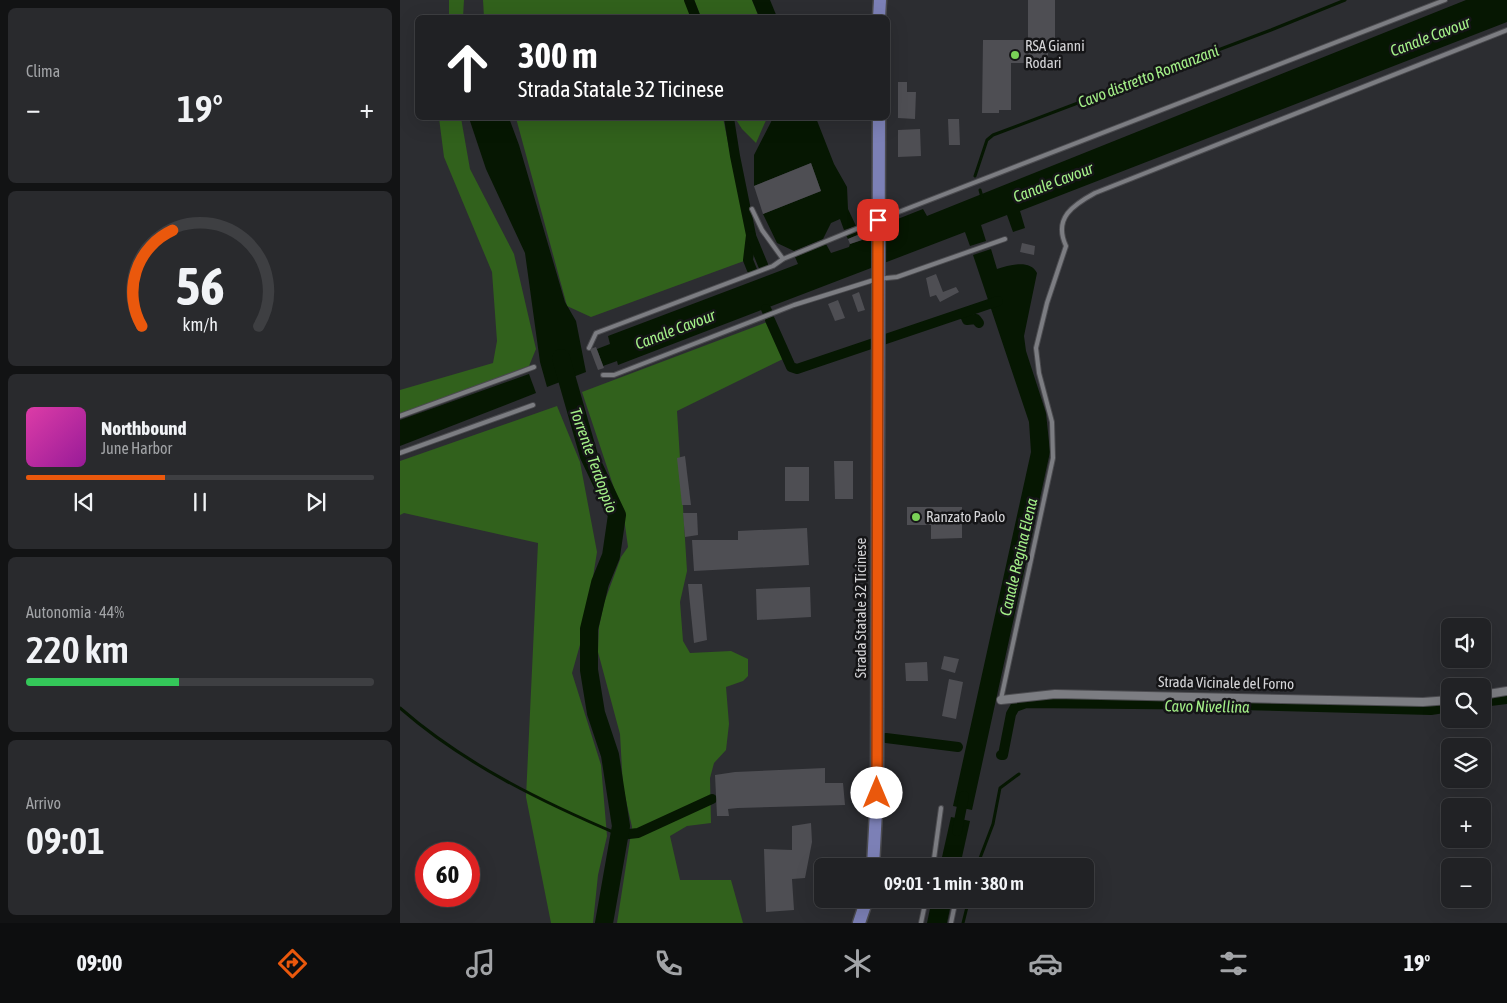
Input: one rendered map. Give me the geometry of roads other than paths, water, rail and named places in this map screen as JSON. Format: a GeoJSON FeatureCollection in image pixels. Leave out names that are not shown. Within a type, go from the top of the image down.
{"type":"FeatureCollection","features":[{"type":"Feature","properties":{"kind":"main road"},"geometry":{"type":"LineString","coordinates":[[879,15],[880,0]]}},
{"type":"Feature","properties":{"kind":"main road"},"geometry":{"type":"LineString","coordinates":[[877,274],[879,120]]}},
{"type":"Feature","properties":{"kind":"main road","name":"Strada Statale 32 Ticinese"},"geometry":{"type":"LineString","coordinates":[[874,858],[877,802],[877,274]]}},
{"type":"Feature","properties":{"kind":"main road"},"geometry":{"type":"LineString","coordinates":[[859,923],[864,908]]}},
{"type":"Feature","properties":{"kind":"street"},"geometry":{"type":"LineString","coordinates":[[1491,694],[1507,691]]}},
{"type":"Feature","properties":{"kind":"street","name":"Strada Vicinale del Forno"},"geometry":{"type":"LineString","coordinates":[[1001,700],[1055,694],[1423,702],[1441,701]]}},
{"type":"Feature","properties":{"kind":"lane"},"geometry":{"type":"LineString","coordinates":[[589,348],[596,333],[773,266],[783,259],[878,225],[1445,0]]}},
{"type":"Feature","properties":{"kind":"lane"},"geometry":{"type":"LineString","coordinates":[[1001,700],[1053,458],[1052,422],[1039,373],[1036,348],[1046,303],[1066,246],[1061,235],[1067,212],[1074,204],[1095,193],[1507,30]]}},
{"type":"Feature","properties":{"kind":"lane"},"geometry":{"type":"LineString","coordinates":[[752,209],[762,230],[783,259]]}},
{"type":"Feature","properties":{"kind":"lane"},"geometry":{"type":"LineString","coordinates":[[603,375],[614,375],[877,274],[897,277],[1005,239]]}},
{"type":"Feature","properties":{"kind":"lane"},"geometry":{"type":"LineString","coordinates":[[400,416],[534,367]]}},
{"type":"Feature","properties":{"kind":"lane"},"geometry":{"type":"LineString","coordinates":[[400,453],[533,405]]}},
{"type":"Feature","properties":{"kind":"lane"},"geometry":{"type":"LineString","coordinates":[[934,858],[941,808]]}},
{"type":"Feature","properties":{"kind":"lane"},"geometry":{"type":"LineString","coordinates":[[920,923],[924,908]]}},
{"type":"Feature","properties":{"kind":"lane"},"geometry":{"type":"LineString","coordinates":[[951,923],[954,908]]}},
{"type":"Feature","properties":{"kind":"water"},"geometry":{"type":"Polygon","coordinates":[[[752,0],[770,0],[776,15],[758,15],[752,0]]]}},
{"type":"Feature","properties":{"kind":"water","name":"Canale Cavour"},"geometry":{"type":"Polygon","coordinates":[[[1466,0],[1507,0],[1507,22],[1020,211],[1025,228],[1013,232],[1007,215],[981,225],[986,241],[970,246],[965,232],[618,365],[617,361],[603,366],[597,349],[610,344],[608,336],[798,264],[795,257],[826,244],[831,253],[862,240],[860,234],[848,239],[846,235],[860,230],[870,230],[870,238],[885,233],[885,224],[923,209],[927,216],[1466,0]]]}},
{"type":"Feature","properties":{"kind":"water"},"geometry":{"type":"Polygon","coordinates":[[[470,120],[510,120],[519,145],[565,302],[576,321],[586,372],[547,387],[540,362],[525,253],[486,169],[470,120]]]}},
{"type":"Feature","properties":{"kind":"water"},"geometry":{"type":"Polygon","coordinates":[[[772,120],[817,120],[834,164],[847,187],[848,209],[856,226],[844,230],[840,219],[831,223],[823,239],[794,251],[777,243],[763,214],[821,191],[811,163],[754,186],[754,155],[772,120]]]}},
{"type":"Feature","properties":{"kind":"water"},"geometry":{"type":"Polygon","coordinates":[[[991,249],[997,269],[1019,264],[1030,266],[1037,273],[1024,336],[1026,351],[1046,413],[1050,452],[972,810],[953,806],[1031,452],[1029,422],[973,255],[991,249]]]}},
{"type":"Feature","properties":{"kind":"water"},"geometry":{"type":"Polygon","coordinates":[[[529,374],[536,393],[400,446],[400,420],[529,374]]]}},
{"type":"Feature","properties":{"kind":"water"},"geometry":{"type":"Polygon","coordinates":[[[951,817],[970,821],[962,858],[942,858],[951,817]]]}},
{"type":"Feature","properties":{"kind":"water"},"geometry":{"type":"Polygon","coordinates":[[[930,908],[950,908],[947,923],[927,923],[930,908]]]}},
{"type":"Feature","properties":{"kind":"waterway"},"geometry":{"type":"LineString","coordinates":[[689,0],[695,15]]}},
{"type":"Feature","properties":{"kind":"waterway","name":"Cavo distretto Romanzani"},"geometry":{"type":"LineString","coordinates":[[975,176],[987,140],[993,135],[1271,30],[1345,0]]}},
{"type":"Feature","properties":{"kind":"waterway"},"geometry":{"type":"LineString","coordinates":[[729,120],[751,235],[748,260],[752,270]]}},
{"type":"Feature","properties":{"kind":"waterway","name":"Cavo distretto Romanzani"},"geometry":{"type":"LineString","coordinates":[[980,190],[982,197]]}},
{"type":"Feature","properties":{"kind":"waterway"},"geometry":{"type":"LineString","coordinates":[[751,236],[763,265]]}},
{"type":"Feature","properties":{"kind":"waterway"},"geometry":{"type":"LineString","coordinates":[[770,320],[791,367],[797,369],[998,301]]}},
{"type":"Feature","properties":{"kind":"waterway"},"geometry":{"type":"LineString","coordinates":[[766,309],[768,313]]}},
{"type":"Feature","properties":{"kind":"waterway","name":"Cavo Nivellina"},"geometry":{"type":"LineString","coordinates":[[964,313],[967,320],[976,319],[979,323]]}},
{"type":"Feature","properties":{"kind":"waterway","name":"Torrente Terdoppio"},"geometry":{"type":"LineString","coordinates":[[561,358],[589,456],[617,515],[611,556],[600,583],[589,629],[589,670],[596,713],[610,755],[621,826],[604,923]]}},
{"type":"Feature","properties":{"kind":"waterway","name":"Cavo Nivellina"},"geometry":{"type":"LineString","coordinates":[[1491,701],[1507,699]]}},
{"type":"Feature","properties":{"kind":"waterway","name":"Cavo Nivellina"},"geometry":{"type":"LineString","coordinates":[[1001,755],[1003,755],[1011,714],[1015,707],[1026,703],[1240,705],[1431,710],[1441,708]]}},
{"type":"Feature","properties":{"kind":"waterway"},"geometry":{"type":"LineString","coordinates":[[400,708],[450,747],[477,764],[533,795],[620,835]]}},
{"type":"Feature","properties":{"kind":"waterway"},"geometry":{"type":"LineString","coordinates":[[886,738],[958,747]]}},
{"type":"Feature","properties":{"kind":"waterway"},"geometry":{"type":"LineString","coordinates":[[980,858],[993,824],[1000,788],[1019,774]]}},
{"type":"Feature","properties":{"kind":"waterway","name":"Canale Regina Elena"},"geometry":{"type":"LineString","coordinates":[[957,831],[964,796]]}},
{"type":"Feature","properties":{"kind":"waterway"},"geometry":{"type":"LineString","coordinates":[[620,835],[638,833],[712,799]]}},
{"type":"Feature","properties":{"kind":"waterway"},"geometry":{"type":"LineString","coordinates":[[963,923],[967,908]]}},
{"type":"Feature","properties":{"kind":"place","name":"RSA Gianni Rodari"},"geometry":{"type":"Point","coordinates":[1015,55]}},
{"type":"Feature","properties":{"kind":"place","name":"Ranzato Paolo"},"geometry":{"type":"Point","coordinates":[916,517]}}]}
